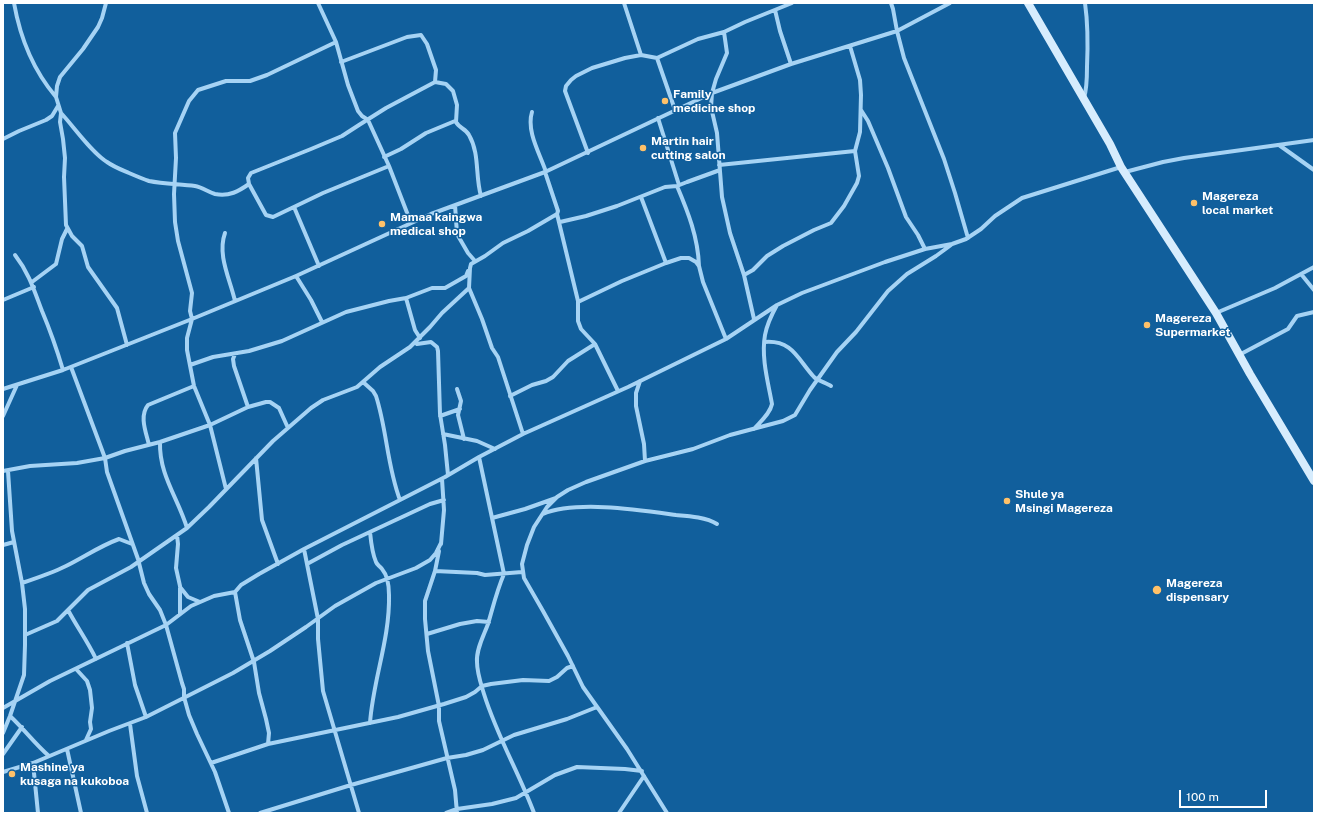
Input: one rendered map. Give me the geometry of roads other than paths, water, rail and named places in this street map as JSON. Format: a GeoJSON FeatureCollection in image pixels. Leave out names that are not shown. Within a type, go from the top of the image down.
{"type":"FeatureCollection","features":[{"type":"Feature","properties":{"kind":"street"},"geometry":{"type":"LineString","coordinates":[[14,3],[19,26],[26,46],[46,85],[56,97]]}},
{"type":"Feature","properties":{"kind":"street"},"geometry":{"type":"LineString","coordinates":[[106,3],[98,27],[83,50],[60,77],[56,97],[61,113],[84,140],[107,162],[147,181],[196,186],[216,194],[225,195],[233,194],[249,184]]}},
{"type":"Feature","properties":{"kind":"street"},"geometry":{"type":"LineString","coordinates":[[318,3],[336,42],[348,85],[359,113],[368,120],[389,166],[411,223]]}},
{"type":"Feature","properties":{"kind":"street"},"geometry":{"type":"LineString","coordinates":[[624,3],[641,55]]}},
{"type":"Feature","properties":{"kind":"street"},"geometry":{"type":"LineString","coordinates":[[588,153],[566,95],[566,86],[576,76],[592,68],[625,58],[641,55],[657,58],[698,39],[724,32],[792,3]]}},
{"type":"Feature","properties":{"kind":"street"},"geometry":{"type":"LineString","coordinates":[[891,3],[906,65],[944,159],[968,238]]}},
{"type":"Feature","properties":{"kind":"street"},"geometry":{"type":"LineString","coordinates":[[3,389],[63,370],[192,319],[354,251],[411,223],[545,172],[588,153],[712,93],[791,64],[897,31],[950,3]]}},
{"type":"Feature","properties":{"kind":"street"},"geometry":{"type":"LineString","coordinates":[[1028,3],[1110,144],[1123,170],[1216,313],[1250,374],[1314,481]]}},
{"type":"Feature","properties":{"kind":"street"},"geometry":{"type":"LineString","coordinates":[[1084,101],[1088,48],[1085,3]]}},
{"type":"Feature","properties":{"kind":"street"},"geometry":{"type":"LineString","coordinates":[[775,10],[791,64]]}},
{"type":"Feature","properties":{"kind":"street"},"geometry":{"type":"LineString","coordinates":[[724,32],[727,53],[712,93],[711,107],[717,133],[722,197],[730,233],[744,275],[754,319]]}},
{"type":"Feature","properties":{"kind":"street"},"geometry":{"type":"LineString","coordinates":[[341,62],[412,36],[421,35],[427,44],[436,70],[435,82]]}},
{"type":"Feature","properties":{"kind":"street"},"geometry":{"type":"LineString","coordinates":[[226,490],[210,425],[194,386],[187,350],[187,338],[192,319],[190,311],[192,293],[178,241],[174,194],[176,158],[175,133],[190,101],[196,92],[208,86],[226,81],[250,81],[267,76],[336,42]]}},
{"type":"Feature","properties":{"kind":"street"},"geometry":{"type":"LineString","coordinates":[[744,275],[753,270],[767,256],[783,246],[831,223],[836,218],[852,192],[859,176],[855,151],[860,132],[861,109],[860,80],[850,46]]}},
{"type":"Feature","properties":{"kind":"street"},"geometry":{"type":"LineString","coordinates":[[657,58],[675,110]]}},
{"type":"Feature","properties":{"kind":"street"},"geometry":{"type":"LineString","coordinates":[[389,166],[323,193],[273,217],[266,215],[249,184],[248,178],[251,173],[342,136],[386,108],[435,82],[448,85],[453,91],[457,105],[455,121],[457,125],[466,130],[475,148],[480,196]]}},
{"type":"Feature","properties":{"kind":"street"},"geometry":{"type":"LineString","coordinates":[[3,139],[46,120],[52,116],[58,106]]}},
{"type":"Feature","properties":{"kind":"street"},"geometry":{"type":"LineString","coordinates":[[861,109],[868,121],[888,168],[903,211],[925,249]]}},
{"type":"Feature","properties":{"kind":"street"},"geometry":{"type":"LineString","coordinates":[[532,112],[530,122],[533,136],[558,211],[557,214],[578,302],[578,321],[581,329],[595,344],[618,392]]}},
{"type":"Feature","properties":{"kind":"street"},"geometry":{"type":"LineString","coordinates":[[61,113],[60,122],[65,158],[65,215],[68,229],[72,236],[80,244],[88,267],[114,303],[119,313],[127,345]]}},
{"type":"Feature","properties":{"kind":"street"},"geometry":{"type":"LineString","coordinates":[[658,118],[678,185],[693,226],[703,282],[726,338]]}},
{"type":"Feature","properties":{"kind":"street"},"geometry":{"type":"LineString","coordinates":[[384,157],[401,149],[426,133],[455,121]]}},
{"type":"Feature","properties":{"kind":"street"},"geometry":{"type":"LineString","coordinates":[[3,708],[50,681],[166,625],[191,606],[214,596],[235,592],[241,585],[304,549],[448,475],[523,434],[618,392],[726,338],[776,305],[802,293],[845,276],[925,249],[952,244],[968,238],[981,229],[995,216],[1022,198],[1123,170],[1163,162],[1314,140]]}},
{"type":"Feature","properties":{"kind":"street"},"geometry":{"type":"LineString","coordinates":[[1279,145],[1314,170]]}},
{"type":"Feature","properties":{"kind":"street"},"geometry":{"type":"LineString","coordinates":[[560,222],[586,216],[665,187],[678,185],[720,168],[855,151]]}},
{"type":"Feature","properties":{"kind":"street"},"geometry":{"type":"LineString","coordinates":[[641,197],[666,263]]}},
{"type":"Feature","properties":{"kind":"street"},"geometry":{"type":"LineString","coordinates":[[455,205],[457,234],[468,253],[475,261]]}},
{"type":"Feature","properties":{"kind":"street"},"geometry":{"type":"LineString","coordinates":[[294,207],[319,266]]}},
{"type":"Feature","properties":{"kind":"street"},"geometry":{"type":"LineString","coordinates":[[190,365],[213,357],[249,351],[291,338],[322,322],[346,312],[406,298],[432,288],[449,286],[466,276],[471,264],[475,261],[485,256],[503,243],[532,229],[557,214]]}},
{"type":"Feature","properties":{"kind":"street"},"geometry":{"type":"LineString","coordinates":[[32,282],[56,264],[62,239],[68,229]]}},
{"type":"Feature","properties":{"kind":"street"},"geometry":{"type":"LineString","coordinates":[[226,233],[222,245],[223,258],[235,301]]}},
{"type":"Feature","properties":{"kind":"street"},"geometry":{"type":"LineString","coordinates":[[667,813],[642,771],[583,687],[574,666],[524,578],[522,564],[534,527],[547,506],[557,497],[586,482],[645,460],[693,449],[730,435],[790,418],[799,410],[817,379],[837,352],[856,332],[888,291],[904,277],[952,244]]}},
{"type":"Feature","properties":{"kind":"street"},"geometry":{"type":"LineString","coordinates":[[15,255],[25,268],[32,282],[63,370]]}},
{"type":"Feature","properties":{"kind":"street"},"geometry":{"type":"LineString","coordinates":[[578,302],[622,281],[681,258],[690,258],[699,266]]}},
{"type":"Feature","properties":{"kind":"street"},"geometry":{"type":"LineString","coordinates":[[1216,313],[1275,288],[1314,267]]}},
{"type":"Feature","properties":{"kind":"street"},"geometry":{"type":"LineString","coordinates":[[470,268],[469,288],[492,348],[498,357],[523,434]]}},
{"type":"Feature","properties":{"kind":"street"},"geometry":{"type":"LineString","coordinates":[[1301,274],[1314,290]]}},
{"type":"Feature","properties":{"kind":"street"},"geometry":{"type":"LineString","coordinates":[[296,276],[311,300],[322,322]]}},
{"type":"Feature","properties":{"kind":"street"},"geometry":{"type":"LineString","coordinates":[[3,300],[34,287]]}},
{"type":"Feature","properties":{"kind":"street"},"geometry":{"type":"LineString","coordinates":[[25,635],[57,620],[88,590],[120,574],[187,528],[256,458],[311,408],[323,400],[351,390],[363,382],[380,366],[420,338],[442,313],[469,288]]}},
{"type":"Feature","properties":{"kind":"street"},"geometry":{"type":"LineString","coordinates":[[406,298],[415,330],[420,338]]}},
{"type":"Feature","properties":{"kind":"street"},"geometry":{"type":"LineString","coordinates":[[754,429],[768,414],[771,408],[766,370],[765,342],[766,334],[776,305]]}},
{"type":"Feature","properties":{"kind":"street"},"geometry":{"type":"LineString","coordinates":[[1239,355],[1288,329],[1297,316],[1314,312]]}},
{"type":"Feature","properties":{"kind":"street"},"geometry":{"type":"LineString","coordinates":[[765,342],[772,341],[787,347],[797,354],[817,379],[831,386]]}},
{"type":"Feature","properties":{"kind":"street"},"geometry":{"type":"LineString","coordinates":[[415,342],[418,344],[431,342],[438,351],[440,416],[444,434],[448,475]]}},
{"type":"Feature","properties":{"kind":"street"},"geometry":{"type":"LineString","coordinates":[[510,396],[553,377],[568,361],[595,344]]}},
{"type":"Feature","properties":{"kind":"street"},"geometry":{"type":"LineString","coordinates":[[235,354],[234,366],[248,407]]}},
{"type":"Feature","properties":{"kind":"street"},"geometry":{"type":"LineString","coordinates":[[72,366],[105,458],[107,472],[139,562],[146,588],[160,610],[166,625],[184,689],[184,697],[196,734],[211,763],[229,813]]}},
{"type":"Feature","properties":{"kind":"street"},"geometry":{"type":"LineString","coordinates":[[640,381],[636,393],[636,406],[644,444],[645,460]]}},
{"type":"Feature","properties":{"kind":"street"},"geometry":{"type":"LineString","coordinates":[[363,382],[374,391],[376,396],[392,476],[400,500]]}},
{"type":"Feature","properties":{"kind":"street"},"geometry":{"type":"LineString","coordinates":[[3,416],[17,385]]}},
{"type":"Feature","properties":{"kind":"street"},"geometry":{"type":"LineString","coordinates":[[149,444],[143,416],[148,405],[194,386]]}},
{"type":"Feature","properties":{"kind":"street"},"geometry":{"type":"LineString","coordinates":[[457,389],[461,401],[458,415],[464,439]]}},
{"type":"Feature","properties":{"kind":"street"},"geometry":{"type":"LineString","coordinates":[[3,733],[24,675],[25,645],[25,609],[12,531],[5,471],[30,466],[77,464],[105,458],[160,442],[210,425],[262,402],[270,402],[279,408],[288,428]]}},
{"type":"Feature","properties":{"kind":"street"},"geometry":{"type":"LineString","coordinates":[[440,416],[460,409]]}},
{"type":"Feature","properties":{"kind":"street"},"geometry":{"type":"LineString","coordinates":[[444,434],[477,441],[494,449]]}},
{"type":"Feature","properties":{"kind":"street"},"geometry":{"type":"LineString","coordinates":[[160,442],[162,468],[180,508],[187,528]]}},
{"type":"Feature","properties":{"kind":"street"},"geometry":{"type":"LineString","coordinates":[[479,457],[504,574],[498,586],[489,622],[477,657],[478,672],[491,714],[502,742],[526,792],[534,813]]}},
{"type":"Feature","properties":{"kind":"street"},"geometry":{"type":"LineString","coordinates":[[256,458],[262,520],[278,564]]}},
{"type":"Feature","properties":{"kind":"street"},"geometry":{"type":"LineString","coordinates":[[442,478],[444,510],[441,543],[436,572],[425,601],[427,634],[439,706],[439,721],[455,790],[457,811]]}},
{"type":"Feature","properties":{"kind":"street"},"geometry":{"type":"LineString","coordinates":[[492,518],[525,509],[557,497]]}},
{"type":"Feature","properties":{"kind":"street"},"geometry":{"type":"LineString","coordinates":[[307,564],[342,545],[430,504],[444,500]]}},
{"type":"Feature","properties":{"kind":"street"},"geometry":{"type":"LineString","coordinates":[[543,514],[552,510],[604,507],[690,517],[709,520],[717,524]]}},
{"type":"Feature","properties":{"kind":"street"},"geometry":{"type":"LineString","coordinates":[[370,532],[376,564],[382,568],[387,578],[389,595],[387,629],[372,702],[370,723]]}},
{"type":"Feature","properties":{"kind":"street"},"geometry":{"type":"LineString","coordinates":[[176,535],[178,544],[176,568],[180,586],[180,614]]}},
{"type":"Feature","properties":{"kind":"street"},"geometry":{"type":"LineString","coordinates":[[22,584],[65,567],[98,548],[119,539],[132,545]]}},
{"type":"Feature","properties":{"kind":"street"},"geometry":{"type":"LineString","coordinates":[[3,545],[14,542]]}},
{"type":"Feature","properties":{"kind":"street"},"geometry":{"type":"LineString","coordinates":[[3,772],[49,756],[146,717],[254,662],[335,606],[387,578],[416,568],[430,560],[436,553],[441,543]]}},
{"type":"Feature","properties":{"kind":"street"},"geometry":{"type":"LineString","coordinates":[[304,549],[318,619],[321,678],[325,701],[360,813]]}},
{"type":"Feature","properties":{"kind":"street"},"geometry":{"type":"LineString","coordinates":[[436,572],[485,575],[522,572]]}},
{"type":"Feature","properties":{"kind":"street"},"geometry":{"type":"LineString","coordinates":[[180,586],[188,597],[200,602]]}},
{"type":"Feature","properties":{"kind":"street"},"geometry":{"type":"LineString","coordinates":[[235,592],[240,620],[254,662],[259,693],[269,733],[268,744]]}},
{"type":"Feature","properties":{"kind":"street"},"geometry":{"type":"LineString","coordinates":[[68,610],[86,639],[96,659]]}},
{"type":"Feature","properties":{"kind":"street"},"geometry":{"type":"LineString","coordinates":[[427,634],[460,624],[478,621],[489,622]]}},
{"type":"Feature","properties":{"kind":"street"},"geometry":{"type":"LineString","coordinates":[[127,643],[135,685],[146,717]]}},
{"type":"Feature","properties":{"kind":"street"},"geometry":{"type":"LineString","coordinates":[[211,763],[268,744],[398,717],[439,706],[475,692],[482,686],[523,680],[549,681],[557,677],[567,668],[574,666]]}},
{"type":"Feature","properties":{"kind":"street"},"geometry":{"type":"LineString","coordinates":[[76,669],[87,681],[90,690],[92,708],[90,722],[91,729],[86,740]]}},
{"type":"Feature","properties":{"kind":"street"},"geometry":{"type":"LineString","coordinates":[[260,813],[351,785],[448,758],[483,750],[514,736],[567,719],[597,707]]}},
{"type":"Feature","properties":{"kind":"street"},"geometry":{"type":"LineString","coordinates":[[10,716],[49,756]]}},
{"type":"Feature","properties":{"kind":"street"},"geometry":{"type":"LineString","coordinates":[[130,724],[137,776],[147,813]]}},
{"type":"Feature","properties":{"kind":"street"},"geometry":{"type":"LineString","coordinates":[[3,754],[22,727]]}},
{"type":"Feature","properties":{"kind":"street"},"geometry":{"type":"LineString","coordinates":[[67,749],[81,813]]}},
{"type":"Feature","properties":{"kind":"street"},"geometry":{"type":"LineString","coordinates":[[33,762],[38,813]]}},
{"type":"Feature","properties":{"kind":"street"},"geometry":{"type":"LineString","coordinates":[[446,813],[516,798],[555,775],[577,766],[642,771]]}},
{"type":"Feature","properties":{"kind":"street"},"geometry":{"type":"LineString","coordinates":[[619,813],[644,776]]}},
{"type":"Feature","properties":{"kind":"place","name":"Family medicine shop"},"geometry":{"type":"Point","coordinates":[665,101]}},
{"type":"Feature","properties":{"kind":"place","name":"Martin hair cutting salon"},"geometry":{"type":"Point","coordinates":[643,148]}},
{"type":"Feature","properties":{"kind":"place","name":"Magereza local market"},"geometry":{"type":"Point","coordinates":[1194,203]}},
{"type":"Feature","properties":{"kind":"place","name":"Mamaa kaingwa medical shop"},"geometry":{"type":"Point","coordinates":[382,224]}},
{"type":"Feature","properties":{"kind":"place","name":"Magereza Supermarket"},"geometry":{"type":"Point","coordinates":[1147,325]}},
{"type":"Feature","properties":{"kind":"place","name":"Shule ya Msingi Magereza"},"geometry":{"type":"Point","coordinates":[1007,501]}},
{"type":"Feature","properties":{"kind":"place","name":"Magereza dispensary"},"geometry":{"type":"Point","coordinates":[1157,590]}},
{"type":"Feature","properties":{"kind":"place","name":"Mashine ya kusaga na kukoboa"},"geometry":{"type":"Point","coordinates":[12,774]}}]}
